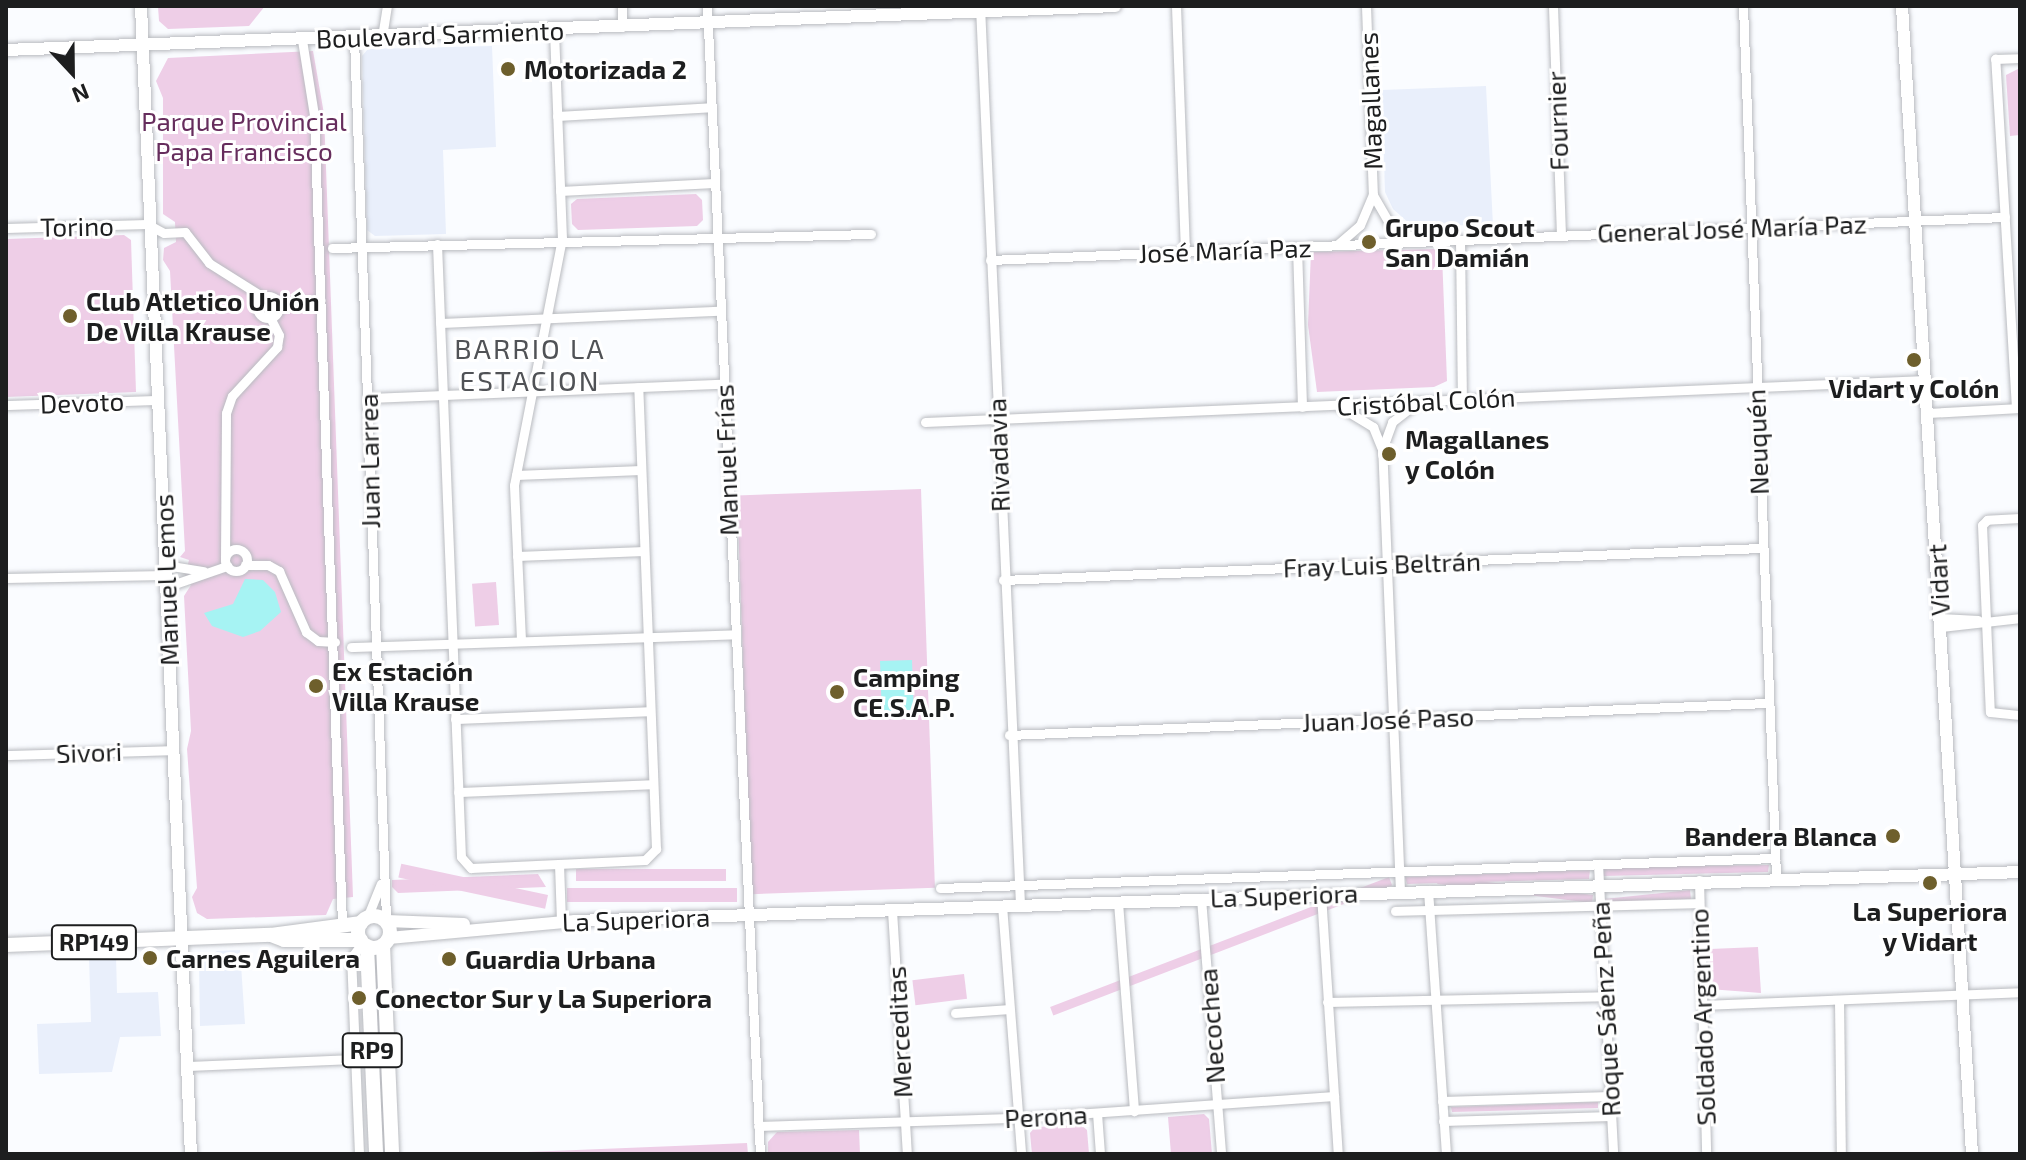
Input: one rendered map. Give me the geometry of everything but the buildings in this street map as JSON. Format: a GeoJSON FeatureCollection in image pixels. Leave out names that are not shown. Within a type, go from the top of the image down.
{"type":"FeatureCollection","features":[{"type":"Feature","properties":{"kind":"main road","name":"Manuel Lemos"},"geometry":{"type":"LineString","coordinates":[[141,6],[147,224],[158,400],[191,1154]]}},
{"type":"Feature","properties":{"kind":"main road","name":"Boulevard Sarmiento"},"geometry":{"type":"LineString","coordinates":[[6,50],[1115,6]]}},
{"type":"Feature","properties":{"kind":"main road","name":"Vidart"},"geometry":{"type":"LineString","coordinates":[[1902,6],[1972,1154]]}},
{"type":"Feature","properties":{"kind":"main road","name":"La Superiora"},"geometry":{"type":"LineString","coordinates":[[271,935],[364,920],[554,922],[1599,882],[2020,872]]}},
{"type":"Feature","properties":{"kind":"main road"},"geometry":{"type":"LineString","coordinates":[[364,920],[373,942]]}},
{"type":"Feature","properties":{"kind":"main road"},"geometry":{"type":"LineString","coordinates":[[373,942],[386,921]]}},
{"type":"Feature","properties":{"kind":"main road","name":"La Superiora"},"geometry":{"type":"LineString","coordinates":[[6,945],[271,935],[373,942],[554,922]]}},
{"type":"Feature","properties":{"kind":"main road","name":"RP9"},"geometry":{"type":"LineString","coordinates":[[373,942],[376,1154]]}},
{"type":"Feature","properties":{"kind":"main road","name":"RP9"},"geometry":{"type":"LineString","coordinates":[[373,942],[392,1154]]}},
{"type":"Feature","properties":{"kind":"street"},"geometry":{"type":"LineString","coordinates":[[382,37],[387,6]]}},
{"type":"Feature","properties":{"kind":"street"},"geometry":{"type":"LineString","coordinates":[[622,6],[622,27]]}},
{"type":"Feature","properties":{"kind":"street","name":"Manuel Frías"},"geometry":{"type":"LineString","coordinates":[[707,6],[733,634],[760,1154]]}},
{"type":"Feature","properties":{"kind":"street"},"geometry":{"type":"LineString","coordinates":[[1176,6],[1185,251]]}},
{"type":"Feature","properties":{"kind":"street","name":"Magallanes"},"geometry":{"type":"LineString","coordinates":[[1366,6],[1373,195]]}},
{"type":"Feature","properties":{"kind":"street","name":"Fournier"},"geometry":{"type":"LineString","coordinates":[[1553,6],[1561,236]]}},
{"type":"Feature","properties":{"kind":"street","name":"Neuquén"},"geometry":{"type":"LineString","coordinates":[[1743,6],[1761,548],[1776,878]]}},
{"type":"Feature","properties":{"kind":"street","name":"Rivadavia"},"geometry":{"type":"LineString","coordinates":[[980,9],[1009,735],[1020,905]]}},
{"type":"Feature","properties":{"kind":"street"},"geometry":{"type":"LineString","coordinates":[[521,640],[516,475],[562,239],[554,29]]}},
{"type":"Feature","properties":{"kind":"street","name":"Juan Larrea"},"geometry":{"type":"LineString","coordinates":[[354,38],[368,398],[381,884],[386,921]]}},
{"type":"Feature","properties":{"kind":"street"},"geometry":{"type":"LineString","coordinates":[[302,40],[314,115],[335,642],[342,925]]}},
{"type":"Feature","properties":{"kind":"street"},"geometry":{"type":"LineString","coordinates":[[1928,413],[2018,408],[2015,291],[2005,217],[1995,59],[2020,58]]}},
{"type":"Feature","properties":{"kind":"street"},"geometry":{"type":"LineString","coordinates":[[557,116],[711,107]]}},
{"type":"Feature","properties":{"kind":"street"},"geometry":{"type":"LineString","coordinates":[[560,191],[714,183]]}},
{"type":"Feature","properties":{"kind":"street"},"geometry":{"type":"LineString","coordinates":[[1373,195],[1390,225],[1420,242]]}},
{"type":"Feature","properties":{"kind":"street"},"geometry":{"type":"LineString","coordinates":[[1337,245],[1360,225],[1373,195]]}},
{"type":"Feature","properties":{"kind":"street","name":"General José María Paz"},"geometry":{"type":"LineString","coordinates":[[1460,240],[2005,217]]}},
{"type":"Feature","properties":{"kind":"street","name":"Torino"},"geometry":{"type":"LineString","coordinates":[[6,228],[147,224],[164,233],[191,235],[209,263],[263,297],[274,297],[279,306]]}},
{"type":"Feature","properties":{"kind":"street"},"geometry":{"type":"LineString","coordinates":[[332,248],[562,239],[871,234]]}},
{"type":"Feature","properties":{"kind":"street"},"geometry":{"type":"LineString","coordinates":[[1460,240],[1462,399]]}},
{"type":"Feature","properties":{"kind":"street","name":"José María Paz"},"geometry":{"type":"LineString","coordinates":[[990,260],[1460,240]]}},
{"type":"Feature","properties":{"kind":"street"},"geometry":{"type":"LineString","coordinates":[[437,244],[451,643],[458,792],[465,864],[559,864],[652,857],[653,784],[638,387]]}},
{"type":"Feature","properties":{"kind":"street"},"geometry":{"type":"LineString","coordinates":[[1297,247],[1302,407]]}},
{"type":"Feature","properties":{"kind":"street"},"geometry":{"type":"LineString","coordinates":[[226,563],[226,413],[232,396],[277,347],[279,335],[270,317],[258,310],[263,297]]}},
{"type":"Feature","properties":{"kind":"street"},"geometry":{"type":"LineString","coordinates":[[270,317],[279,306],[321,300]]}},
{"type":"Feature","properties":{"kind":"street"},"geometry":{"type":"LineString","coordinates":[[440,323],[720,311]]}},
{"type":"Feature","properties":{"kind":"street","name":"Cristóbal Colón"},"geometry":{"type":"LineString","coordinates":[[925,422],[1926,380]]}},
{"type":"Feature","properties":{"kind":"street"},"geometry":{"type":"LineString","coordinates":[[368,398],[723,384]]}},
{"type":"Feature","properties":{"kind":"street","name":"Devoto"},"geometry":{"type":"LineString","coordinates":[[6,405],[158,400]]}},
{"type":"Feature","properties":{"kind":"street"},"geometry":{"type":"LineString","coordinates":[[1382,450],[1392,422],[1421,401]]}},
{"type":"Feature","properties":{"kind":"street"},"geometry":{"type":"LineString","coordinates":[[1333,405],[1348,409],[1373,427],[1382,450],[1400,891]]}},
{"type":"Feature","properties":{"kind":"street"},"geometry":{"type":"LineString","coordinates":[[516,475],[641,470]]}},
{"type":"Feature","properties":{"kind":"street"},"geometry":{"type":"LineString","coordinates":[[2020,518],[1987,520],[1982,525],[1982,620],[1990,712],[2020,715]]}},
{"type":"Feature","properties":{"kind":"street","name":"Fray Luis Beltrán"},"geometry":{"type":"LineString","coordinates":[[1003,580],[1761,548]]}},
{"type":"Feature","properties":{"kind":"street"},"geometry":{"type":"LineString","coordinates":[[6,578],[165,576],[208,571],[226,563],[238,549],[246,556],[245,565]]}},
{"type":"Feature","properties":{"kind":"street"},"geometry":{"type":"LineString","coordinates":[[517,556],[644,551]]}},
{"type":"Feature","properties":{"kind":"street"},"geometry":{"type":"LineString","coordinates":[[226,563],[237,570],[245,565],[279,571],[306,632],[318,641],[335,642]]}},
{"type":"Feature","properties":{"kind":"street"},"geometry":{"type":"LineString","coordinates":[[165,576],[208,571]]}},
{"type":"Feature","properties":{"kind":"street"},"geometry":{"type":"LineString","coordinates":[[1941,622],[2020,618]]}},
{"type":"Feature","properties":{"kind":"street"},"geometry":{"type":"LineString","coordinates":[[351,647],[733,634]]}},
{"type":"Feature","properties":{"kind":"street","name":"Juan José Paso"},"geometry":{"type":"LineString","coordinates":[[1009,735],[1767,703]]}},
{"type":"Feature","properties":{"kind":"street"},"geometry":{"type":"LineString","coordinates":[[455,719],[650,711]]}},
{"type":"Feature","properties":{"kind":"street","name":"Sivori"},"geometry":{"type":"LineString","coordinates":[[6,755],[173,750]]}},
{"type":"Feature","properties":{"kind":"street"},"geometry":{"type":"LineString","coordinates":[[458,792],[653,784]]}},
{"type":"Feature","properties":{"kind":"street"},"geometry":{"type":"LineString","coordinates":[[940,888],[1775,858]]}},
{"type":"Feature","properties":{"kind":"street"},"geometry":{"type":"LineString","coordinates":[[554,922],[559,864]]}},
{"type":"Feature","properties":{"kind":"street","name":"Roque Sáenz Peña"},"geometry":{"type":"LineString","coordinates":[[1598,864],[1613,1154]]}},
{"type":"Feature","properties":{"kind":"street","name":"Soldado Argentino"},"geometry":{"type":"LineString","coordinates":[[1699,880],[1706,1154]]}},
{"type":"Feature","properties":{"kind":"street","name":"Juan Larrea"},"geometry":{"type":"LineString","coordinates":[[364,920],[381,884]]}},
{"type":"Feature","properties":{"kind":"street"},"geometry":{"type":"LineString","coordinates":[[1428,890],[1446,1154]]}},
{"type":"Feature","properties":{"kind":"street"},"geometry":{"type":"LineString","coordinates":[[1321,894],[1338,1154]]}},
{"type":"Feature","properties":{"kind":"street","name":"Necochea"},"geometry":{"type":"LineString","coordinates":[[1201,898],[1221,1154]]}},
{"type":"Feature","properties":{"kind":"street"},"geometry":{"type":"LineString","coordinates":[[1118,902],[1134,1111]]}},
{"type":"Feature","properties":{"kind":"street"},"geometry":{"type":"LineString","coordinates":[[1395,911],[1699,903]]}},
{"type":"Feature","properties":{"kind":"street"},"geometry":{"type":"LineString","coordinates":[[1002,905],[1021,1154]]}},
{"type":"Feature","properties":{"kind":"street","name":"Merceditas"},"geometry":{"type":"LineString","coordinates":[[892,910],[907,1154]]}},
{"type":"Feature","properties":{"kind":"street"},"geometry":{"type":"LineString","coordinates":[[359,1154],[351,958],[373,942]]}},
{"type":"Feature","properties":{"kind":"street"},"geometry":{"type":"LineString","coordinates":[[1702,1005],[2020,992]]}},
{"type":"Feature","properties":{"kind":"street"},"geometry":{"type":"LineString","coordinates":[[1327,1002],[1605,996]]}},
{"type":"Feature","properties":{"kind":"street"},"geometry":{"type":"LineString","coordinates":[[1839,1000],[1841,1154]]}},
{"type":"Feature","properties":{"kind":"street"},"geometry":{"type":"LineString","coordinates":[[955,1013],[1009,1009]]}},
{"type":"Feature","properties":{"kind":"street"},"geometry":{"type":"LineString","coordinates":[[187,1066],[355,1059]]}},
{"type":"Feature","properties":{"kind":"street","name":"Perona"},"geometry":{"type":"LineString","coordinates":[[758,1126],[1018,1118],[1334,1096]]}},
{"type":"Feature","properties":{"kind":"street"},"geometry":{"type":"LineString","coordinates":[[1442,1101],[1610,1096]]}},
{"type":"Feature","properties":{"kind":"street"},"geometry":{"type":"LineString","coordinates":[[1097,1113],[1100,1154]]}},
{"type":"Feature","properties":{"kind":"street"},"geometry":{"type":"LineString","coordinates":[[1443,1121],[1611,1116]]}},
{"type":"Feature","properties":{"kind":"shaded area"},"geometry":{"type":"Polygon","coordinates":[[[492,46],[496,147],[443,150],[446,234],[375,236],[367,230],[362,56],[368,49],[492,46]]]}},
{"type":"Feature","properties":{"kind":"shaded area"},"geometry":{"type":"Polygon","coordinates":[[[1486,86],[1493,226],[1410,224],[1393,209],[1385,192],[1382,90],[1486,86]]]}},
{"type":"Feature","properties":{"kind":"shaded area"},"geometry":{"type":"Polygon","coordinates":[[[240,950],[245,1024],[200,1026],[199,963],[217,951],[240,950]]]}},
{"type":"Feature","properties":{"kind":"shaded area"},"geometry":{"type":"Polygon","coordinates":[[[116,956],[117,993],[158,992],[161,1036],[120,1037],[112,1072],[39,1074],[37,1024],[91,1022],[89,957],[116,956]]]}},
{"type":"Feature","properties":{"kind":"green space"},"geometry":{"type":"Polygon","coordinates":[[[158,6],[265,6],[249,26],[168,29],[159,21],[158,6]]]}},
{"type":"Feature","properties":{"kind":"green space","name":"Parque Provincial Papa Francisco"},"geometry":{"type":"Polygon","coordinates":[[[313,51],[324,114],[353,897],[333,899],[326,915],[207,919],[197,913],[192,897],[197,888],[187,749],[191,731],[184,596],[191,585],[185,575],[189,560],[180,557],[185,551],[170,271],[163,260],[164,248],[176,242],[175,222],[163,214],[163,98],[156,81],[168,58],[313,51]]]}},
{"type":"Feature","properties":{"kind":"green space"},"geometry":{"type":"Polygon","coordinates":[[[2020,68],[2020,135],[2010,136],[2006,75],[2020,68]]]}},
{"type":"Feature","properties":{"kind":"green space"},"geometry":{"type":"Polygon","coordinates":[[[696,194],[702,200],[703,220],[697,226],[578,230],[572,224],[571,204],[577,199],[696,194]]]}},
{"type":"Feature","properties":{"kind":"green space","name":"Club Atletico Unión De Villa Krause"},"geometry":{"type":"Polygon","coordinates":[[[124,235],[131,240],[136,392],[6,397],[6,239],[124,235]]]}},
{"type":"Feature","properties":{"kind":"green space"},"geometry":{"type":"Polygon","coordinates":[[[1434,249],[1442,255],[1447,381],[1434,387],[1317,392],[1308,325],[1311,252],[1434,249]]]}},
{"type":"Feature","properties":{"kind":"green space","name":"Camping CE.S.A.P."},"geometry":{"type":"Polygon","coordinates":[[[921,489],[935,888],[751,894],[737,495],[921,489]]]}},
{"type":"Feature","properties":{"kind":"green space"},"geometry":{"type":"Polygon","coordinates":[[[496,582],[499,625],[475,627],[472,584],[496,582]]]}},
{"type":"Feature","properties":{"kind":"green space"},"geometry":{"type":"Polygon","coordinates":[[[401,864],[548,895],[545,909],[398,878],[401,864]]]}},
{"type":"Feature","properties":{"kind":"green space"},"geometry":{"type":"Polygon","coordinates":[[[1769,865],[1768,872],[1603,876],[1602,867],[1769,865]]]}},
{"type":"Feature","properties":{"kind":"green space"},"geometry":{"type":"Polygon","coordinates":[[[576,869],[726,869],[726,881],[576,881],[576,869]]]}},
{"type":"Feature","properties":{"kind":"green space"},"geometry":{"type":"Polygon","coordinates":[[[1590,870],[1589,879],[1407,884],[1405,877],[1590,870]]]}},
{"type":"Feature","properties":{"kind":"green space"},"geometry":{"type":"Polygon","coordinates":[[[538,874],[546,887],[398,893],[392,887],[392,880],[538,874]]]}},
{"type":"Feature","properties":{"kind":"green space"},"geometry":{"type":"Polygon","coordinates":[[[1438,876],[1593,895],[1592,903],[1437,884],[1438,876]]]}},
{"type":"Feature","properties":{"kind":"green space"},"geometry":{"type":"Polygon","coordinates":[[[1389,877],[1392,885],[1053,1015],[1050,1007],[1389,877]]]}},
{"type":"Feature","properties":{"kind":"green space"},"geometry":{"type":"Polygon","coordinates":[[[567,888],[737,888],[737,902],[567,902],[567,888]]]}},
{"type":"Feature","properties":{"kind":"green space"},"geometry":{"type":"Polygon","coordinates":[[[1690,890],[1691,899],[1605,908],[1604,899],[1690,890]]]}},
{"type":"Feature","properties":{"kind":"green space"},"geometry":{"type":"Polygon","coordinates":[[[1758,947],[1761,993],[1709,989],[1710,949],[1758,947]]]}},
{"type":"Feature","properties":{"kind":"green space"},"geometry":{"type":"Polygon","coordinates":[[[964,974],[967,999],[915,1005],[912,980],[964,974]]]}},
{"type":"Feature","properties":{"kind":"green space"},"geometry":{"type":"Polygon","coordinates":[[[1598,1102],[1598,1108],[1452,1112],[1451,1107],[1598,1102]]]}},
{"type":"Feature","properties":{"kind":"green space"},"geometry":{"type":"Polygon","coordinates":[[[1204,1114],[1209,1119],[1212,1154],[1171,1154],[1168,1117],[1204,1114]]]}},
{"type":"Feature","properties":{"kind":"green space"},"geometry":{"type":"Polygon","coordinates":[[[1081,1125],[1087,1130],[1089,1154],[1032,1154],[1030,1133],[1035,1127],[1081,1125]]]}},
{"type":"Feature","properties":{"kind":"green space"},"geometry":{"type":"Polygon","coordinates":[[[859,1130],[860,1154],[768,1154],[768,1142],[777,1132],[859,1130]]]}},
{"type":"Feature","properties":{"kind":"green space"},"geometry":{"type":"Polygon","coordinates":[[[747,1143],[748,1154],[475,1154],[700,1145],[747,1143]]]}},
{"type":"Feature","properties":{"kind":"water"},"geometry":{"type":"Polygon","coordinates":[[[245,579],[263,580],[275,592],[281,612],[260,631],[243,637],[212,626],[204,613],[233,604],[245,579]]]}},
{"type":"Feature","properties":{"kind":"water"},"geometry":{"type":"Polygon","coordinates":[[[912,660],[914,718],[882,719],[880,661],[912,660]]]}},
{"type":"Feature","properties":{"kind":"place","name":"Motorizada 2"},"geometry":{"type":"Point","coordinates":[508,69]}},
{"type":"Feature","properties":{"kind":"place","name":"Grupo Scout San Damián"},"geometry":{"type":"Point","coordinates":[1369,242]}},
{"type":"Feature","properties":{"kind":"place","name":"Club Atletico Unión De Villa Krause"},"geometry":{"type":"Point","coordinates":[70,316]}},
{"type":"Feature","properties":{"kind":"place","name":"Vidart y Colón"},"geometry":{"type":"Point","coordinates":[1914,360]}},
{"type":"Feature","properties":{"kind":"place","name":"Magallanes y Colón"},"geometry":{"type":"Point","coordinates":[1389,454]}},
{"type":"Feature","properties":{"kind":"place","name":"Ex Estación Villa Krause"},"geometry":{"type":"Point","coordinates":[316,686]}},
{"type":"Feature","properties":{"kind":"place","name":"Camping CE.S.A.P."},"geometry":{"type":"Point","coordinates":[837,692]}},
{"type":"Feature","properties":{"kind":"place","name":"Bandera Blanca"},"geometry":{"type":"Point","coordinates":[1893,836]}},
{"type":"Feature","properties":{"kind":"place","name":"La Superiora y Vidart"},"geometry":{"type":"Point","coordinates":[1930,883]}},
{"type":"Feature","properties":{"kind":"place","name":"Carnes Aguilera"},"geometry":{"type":"Point","coordinates":[150,958]}},
{"type":"Feature","properties":{"kind":"place","name":"Guardia Urbana"},"geometry":{"type":"Point","coordinates":[449,959]}},
{"type":"Feature","properties":{"kind":"place","name":"Conector Sur y La Superiora"},"geometry":{"type":"Point","coordinates":[359,998]}},
{"type":"Feature","properties":{"kind":"district","name":"BARRIO LA ESTACION"},"geometry":{"type":"Point","coordinates":[530,364]}}]}
